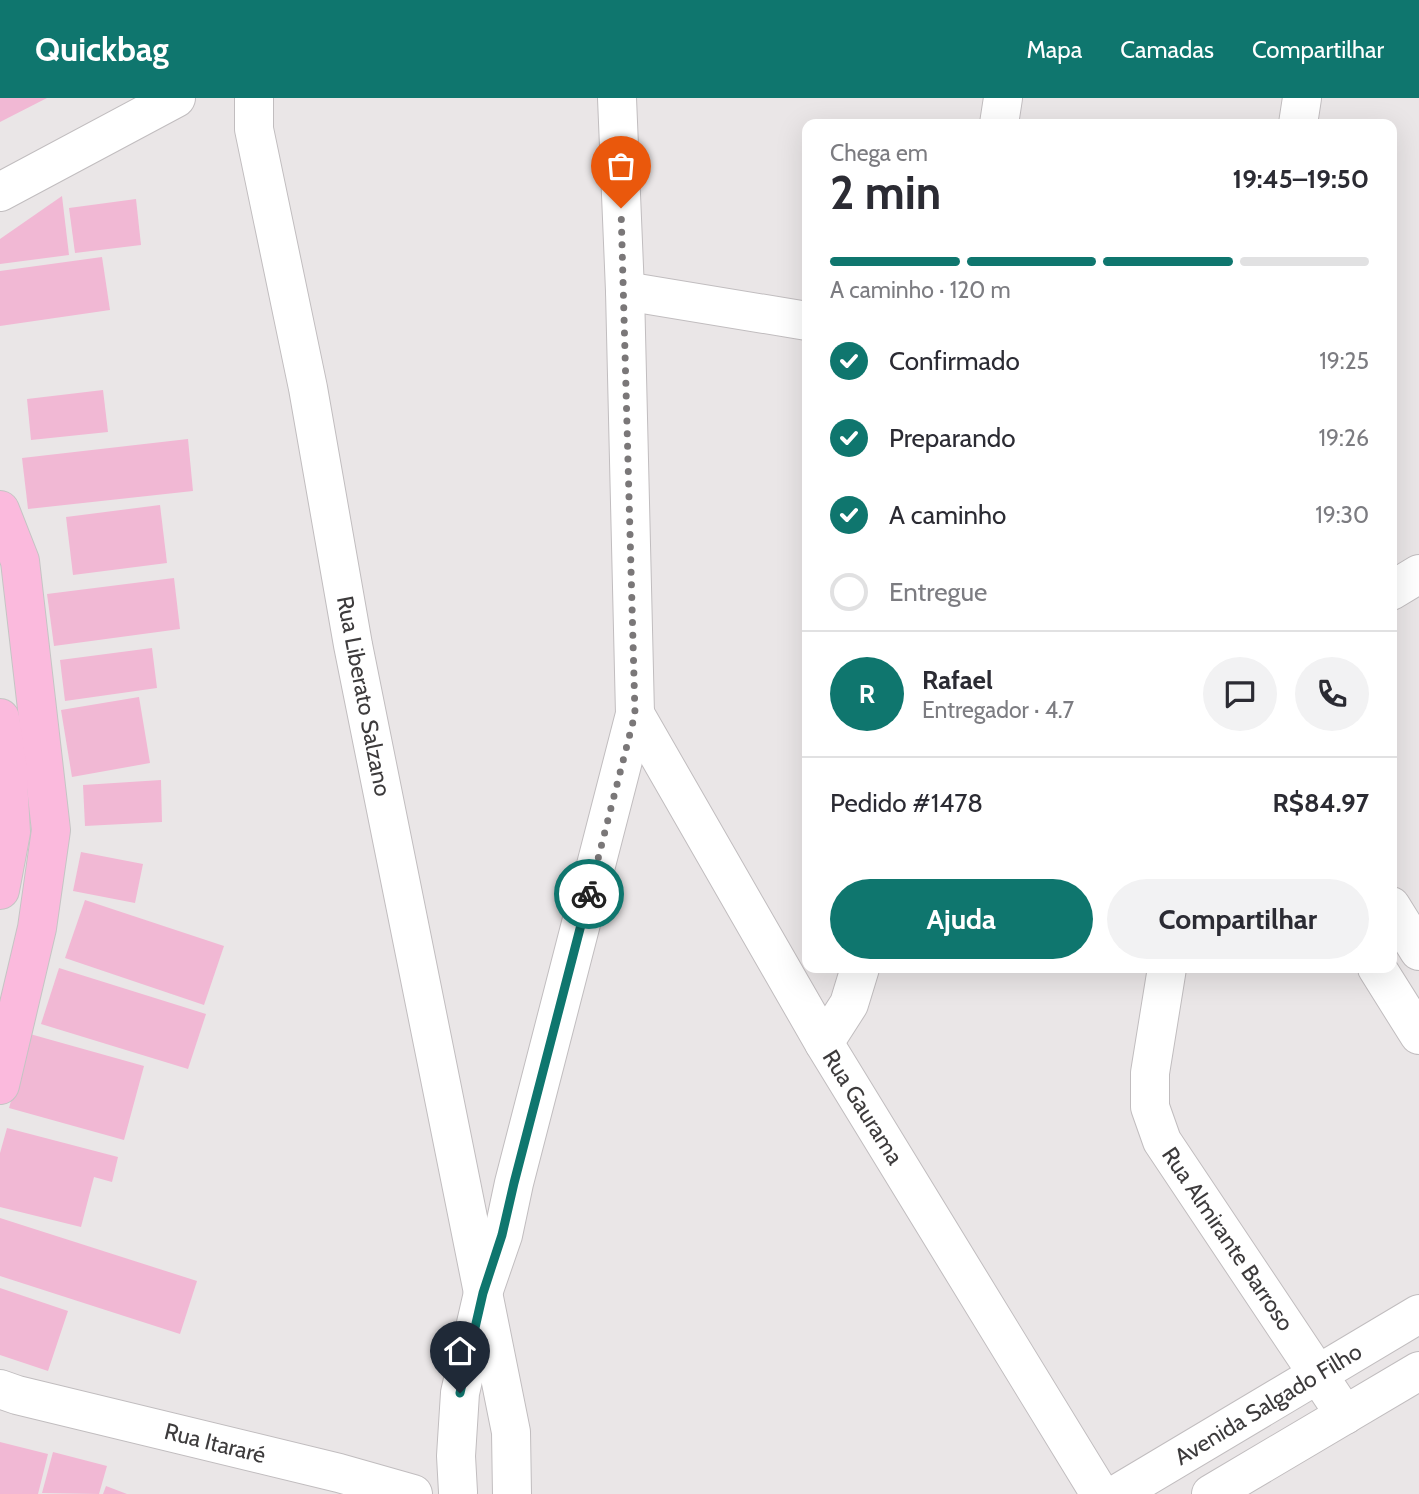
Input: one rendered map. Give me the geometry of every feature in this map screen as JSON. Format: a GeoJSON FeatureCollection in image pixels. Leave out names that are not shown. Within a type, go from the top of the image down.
{"type":"FeatureCollection","features":[{"type":"Feature","properties":{"kind":"main road"},"geometry":{"type":"LineString","coordinates":[[0,510],[20,561],[51,830],[37,928],[0,1085]]}},
{"type":"Feature","properties":{"kind":"main road"},"geometry":{"type":"LineString","coordinates":[[0,718],[8,763],[11,832],[0,890]]}},
{"type":"Feature","properties":{"kind":"street"},"geometry":{"type":"LineString","coordinates":[[0,192],[176,98]]}},
{"type":"Feature","properties":{"kind":"street","name":"Rua Liberato Salzano"},"geometry":{"type":"LineString","coordinates":[[254,98],[254,129],[308,388],[353,645],[511,1432],[510,1494]]}},
{"type":"Feature","properties":{"kind":"street"},"geometry":{"type":"LineString","coordinates":[[457,1493],[456,1456],[460,1393],[483,1293],[502,1235],[635,714],[625,291],[617,98]]}},
{"type":"Feature","properties":{"kind":"street"},"geometry":{"type":"LineString","coordinates":[[1000,119],[1003,98]]}},
{"type":"Feature","properties":{"kind":"street"},"geometry":{"type":"LineString","coordinates":[[1299,119],[1302,98]]}},
{"type":"Feature","properties":{"kind":"street"},"geometry":{"type":"LineString","coordinates":[[625,291],[802,320]]}},
{"type":"Feature","properties":{"kind":"street"},"geometry":{"type":"LineString","coordinates":[[1397,587],[1419,574]]}},
{"type":"Feature","properties":{"kind":"street","name":"Rua Gaurama"},"geometry":{"type":"LineString","coordinates":[[635,714],[824,1042],[1101,1494]]}},
{"type":"Feature","properties":{"kind":"street"},"geometry":{"type":"LineString","coordinates":[[1397,916],[1419,951]]}},
{"type":"Feature","properties":{"kind":"street"},"geometry":{"type":"LineString","coordinates":[[824,1042],[849,1004],[858,973]]}},
{"type":"Feature","properties":{"kind":"street","name":"Rua Almirante Barroso"},"geometry":{"type":"LineString","coordinates":[[1166,973],[1150,1073],[1150,1107],[1162,1141],[1345,1415]]}},
{"type":"Feature","properties":{"kind":"street"},"geometry":{"type":"LineString","coordinates":[[1380,973],[1419,1035]]}},
{"type":"Feature","properties":{"kind":"street","name":"Avenida Salgado Filho"},"geometry":{"type":"LineString","coordinates":[[1117,1494],[1419,1314]]}},
{"type":"Feature","properties":{"kind":"street","name":"Avenida Salgado Filho"},"geometry":{"type":"LineString","coordinates":[[1211,1494],[1419,1371]]}},
{"type":"Feature","properties":{"kind":"street","name":"Rua Itararé"},"geometry":{"type":"LineString","coordinates":[[6,1394],[325,1469],[413,1494]]}},
{"type":"Feature","properties":{"kind":"street"},"geometry":{"type":"LineString","coordinates":[[457,1493],[465,1485],[484,1480],[502,1487],[510,1494]]}},
{"type":"Feature","properties":{"kind":"building"},"geometry":{"type":"Polygon","coordinates":[[[0,98],[47,98],[0,122],[0,98]]]}},
{"type":"Feature","properties":{"kind":"building"},"geometry":{"type":"Polygon","coordinates":[[[62,196],[69,255],[0,264],[0,239],[62,196]]]}},
{"type":"Feature","properties":{"kind":"building"},"geometry":{"type":"Polygon","coordinates":[[[136,199],[141,245],[75,253],[69,208],[136,199]]]}},
{"type":"Feature","properties":{"kind":"building"},"geometry":{"type":"Polygon","coordinates":[[[102,257],[110,310],[0,326],[0,271],[102,257]]]}},
{"type":"Feature","properties":{"kind":"building"},"geometry":{"type":"Polygon","coordinates":[[[103,390],[108,432],[31,440],[27,399],[103,390]]]}},
{"type":"Feature","properties":{"kind":"building"},"geometry":{"type":"Polygon","coordinates":[[[188,439],[193,491],[28,509],[22,458],[188,439]]]}},
{"type":"Feature","properties":{"kind":"building"},"geometry":{"type":"Polygon","coordinates":[[[160,505],[167,563],[73,575],[66,517],[160,505]]]}},
{"type":"Feature","properties":{"kind":"building"},"geometry":{"type":"Polygon","coordinates":[[[174,578],[180,629],[54,646],[47,594],[174,578]]]}},
{"type":"Feature","properties":{"kind":"building"},"geometry":{"type":"Polygon","coordinates":[[[152,648],[157,688],[65,701],[60,660],[152,648]]]}},
{"type":"Feature","properties":{"kind":"building"},"geometry":{"type":"Polygon","coordinates":[[[139,697],[150,763],[72,777],[61,710],[139,697]]]}},
{"type":"Feature","properties":{"kind":"building"},"geometry":{"type":"Polygon","coordinates":[[[161,780],[162,822],[85,826],[83,785],[161,780]]]}},
{"type":"Feature","properties":{"kind":"building"},"geometry":{"type":"Polygon","coordinates":[[[81,852],[143,864],[135,903],[73,891],[81,852]]]}},
{"type":"Feature","properties":{"kind":"building"},"geometry":{"type":"Polygon","coordinates":[[[85,900],[224,946],[204,1005],[65,958],[85,900]]]}},
{"type":"Feature","properties":{"kind":"building"},"geometry":{"type":"Polygon","coordinates":[[[59,968],[206,1014],[188,1069],[41,1024],[59,968]]]}},
{"type":"Feature","properties":{"kind":"building"},"geometry":{"type":"Polygon","coordinates":[[[30,1034],[144,1066],[124,1140],[9,1108],[30,1034]]]}},
{"type":"Feature","properties":{"kind":"building"},"geometry":{"type":"Polygon","coordinates":[[[7,1128],[118,1157],[112,1182],[94,1177],[81,1227],[0,1207],[0,1153],[7,1128]]]}},
{"type":"Feature","properties":{"kind":"building"},"geometry":{"type":"Polygon","coordinates":[[[0,1218],[197,1281],[180,1334],[0,1276],[0,1218]]]}},
{"type":"Feature","properties":{"kind":"building"},"geometry":{"type":"Polygon","coordinates":[[[0,1288],[68,1311],[48,1371],[0,1355],[0,1288]]]}},
{"type":"Feature","properties":{"kind":"building"},"geometry":{"type":"Polygon","coordinates":[[[0,1442],[48,1454],[38,1494],[0,1494],[0,1442]]]}},
{"type":"Feature","properties":{"kind":"building"},"geometry":{"type":"Polygon","coordinates":[[[53,1452],[107,1466],[99,1494],[42,1493],[53,1452]]]}},
{"type":"Feature","properties":{"kind":"building"},"geometry":{"type":"Polygon","coordinates":[[[106,1486],[127,1494],[103,1494],[106,1486]]]}},
{"type":"Feature","properties":{"kind":"way so far"},"geometry":{"type":"LineString","coordinates":[[589,894],[635,714],[621,208]]}},
{"type":"Feature","properties":{"kind":"route"},"geometry":{"type":"LineString","coordinates":[[460,1393],[483,1293],[502,1235],[589,894]]}}]}
